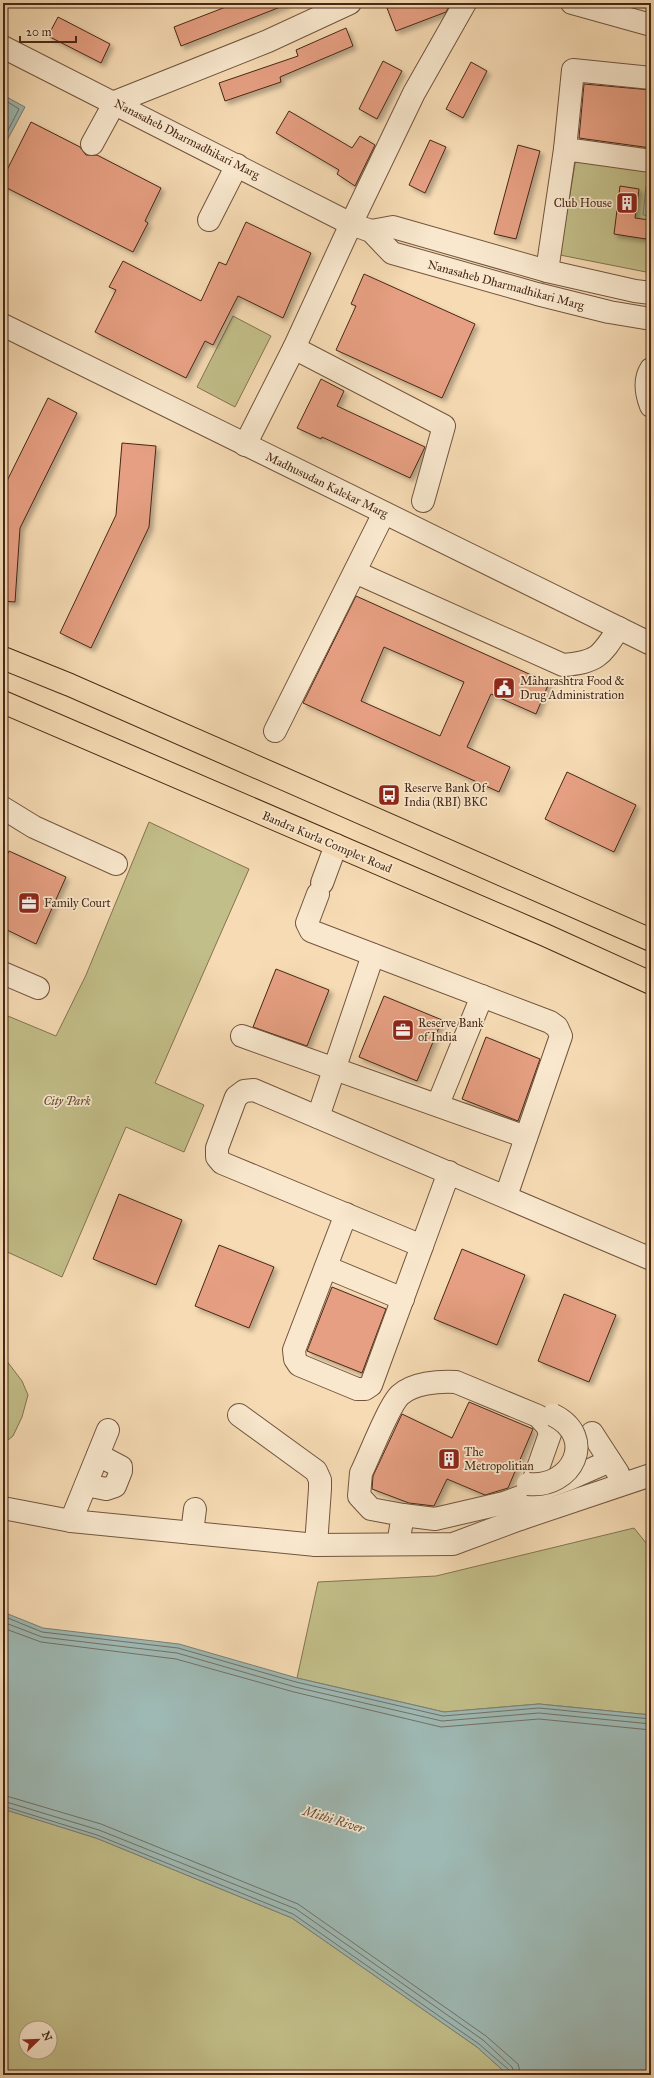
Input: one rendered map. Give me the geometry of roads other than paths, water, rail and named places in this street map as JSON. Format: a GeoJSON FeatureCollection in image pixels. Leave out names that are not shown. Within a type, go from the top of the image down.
{"type":"FeatureCollection","features":[{"type":"Feature","properties":{"kind":"main road"},"geometry":{"type":"LineString","coordinates":[[3,658],[651,940]]}},
{"type":"Feature","properties":{"kind":"main road","name":"Bandra Kurla Complex Road"},"geometry":{"type":"LineString","coordinates":[[3,702],[651,983]]}},
{"type":"Feature","properties":{"kind":"street"},"geometry":{"type":"LineString","coordinates":[[92,144],[115,102],[268,41],[350,3]]}},
{"type":"Feature","properties":{"kind":"street"},"geometry":{"type":"LineString","coordinates":[[245,445],[294,348],[351,224],[414,93],[465,3]]}},
{"type":"Feature","properties":{"kind":"street"},"geometry":{"type":"LineString","coordinates":[[572,3],[651,25]]}},
{"type":"Feature","properties":{"kind":"street","name":"Nanasaheb Dharmadhikari Marg"},"geometry":{"type":"LineString","coordinates":[[3,46],[351,224],[372,231],[393,227],[546,272],[651,293]]}},
{"type":"Feature","properties":{"kind":"street"},"geometry":{"type":"LineString","coordinates":[[566,197],[575,62],[651,78]]}},
{"type":"Feature","properties":{"kind":"street"},"geometry":{"type":"LineString","coordinates":[[569,150],[651,161]]}},
{"type":"Feature","properties":{"kind":"street"},"geometry":{"type":"LineString","coordinates":[[546,272],[569,150]]}},
{"type":"Feature","properties":{"kind":"street"},"geometry":{"type":"LineString","coordinates":[[209,220],[237,165]]}},
{"type":"Feature","properties":{"kind":"street","name":"Nanasaheb Dharmadhikari Marg"},"geometry":{"type":"LineString","coordinates":[[372,231],[392,253],[477,278],[609,312],[651,319]]}},
{"type":"Feature","properties":{"kind":"street"},"geometry":{"type":"LineString","coordinates":[[477,278],[481,252]]}},
{"type":"Feature","properties":{"kind":"street","name":"Madhusudan Kalekar Marg"},"geometry":{"type":"LineString","coordinates":[[3,325],[651,644]]}},
{"type":"Feature","properties":{"kind":"street"},"geometry":{"type":"LineString","coordinates":[[294,348],[444,426],[423,501]]}},
{"type":"Feature","properties":{"kind":"street"},"geometry":{"type":"LineString","coordinates":[[651,369],[646,377],[648,397],[651,406]]}},
{"type":"Feature","properties":{"kind":"street"},"geometry":{"type":"LineString","coordinates":[[275,731],[384,513]]}},
{"type":"Feature","properties":{"kind":"street"},"geometry":{"type":"LineString","coordinates":[[355,572],[564,665],[586,663],[605,651],[619,628]]}},
{"type":"Feature","properties":{"kind":"street"},"geometry":{"type":"LineString","coordinates":[[3,808],[34,827],[116,864]]}},
{"type":"Feature","properties":{"kind":"street"},"geometry":{"type":"LineString","coordinates":[[336,846],[307,923],[311,931],[550,1022],[557,1027],[561,1036],[506,1196]]}},
{"type":"Feature","properties":{"kind":"street"},"geometry":{"type":"LineString","coordinates":[[318,1116],[373,955]]}},
{"type":"Feature","properties":{"kind":"street"},"geometry":{"type":"LineString","coordinates":[[3,973],[38,988]]}},
{"type":"Feature","properties":{"kind":"street"},"geometry":{"type":"LineString","coordinates":[[438,1104],[482,996]]}},
{"type":"Feature","properties":{"kind":"street"},"geometry":{"type":"LineString","coordinates":[[242,1036],[438,1104],[526,1137]]}},
{"type":"Feature","properties":{"kind":"street"},"geometry":{"type":"LineString","coordinates":[[422,1246],[222,1163],[217,1157],[217,1148],[236,1098],[244,1091],[254,1090],[450,1172],[651,1259]]}},
{"type":"Feature","properties":{"kind":"street"},"geometry":{"type":"LineString","coordinates":[[346,1214],[294,1350],[295,1359],[299,1365],[357,1389],[365,1389],[371,1385],[450,1172]]}},
{"type":"Feature","properties":{"kind":"street"},"geometry":{"type":"LineString","coordinates":[[326,1266],[403,1300]]}},
{"type":"Feature","properties":{"kind":"street"},"geometry":{"type":"LineString","coordinates":[[456,1382],[546,1415],[564,1420],[572,1430],[577,1442],[577,1455],[571,1467],[558,1478],[529,1488],[504,1503],[438,1518],[403,1515],[371,1509],[359,1496],[358,1486],[361,1473],[398,1396],[415,1386],[456,1382]]}},
{"type":"Feature","properties":{"kind":"street"},"geometry":{"type":"LineString","coordinates":[[239,1415],[316,1471],[320,1480],[320,1489],[316,1545]]}},
{"type":"Feature","properties":{"kind":"street"},"geometry":{"type":"LineString","coordinates":[[520,1519],[529,1488],[550,1434],[547,1426],[546,1415]]}},
{"type":"Feature","properties":{"kind":"street"},"geometry":{"type":"LineString","coordinates":[[71,1521],[108,1430]]}},
{"type":"Feature","properties":{"kind":"street"},"geometry":{"type":"LineString","coordinates":[[592,1434],[625,1484]]}},
{"type":"Feature","properties":{"kind":"street"},"geometry":{"type":"LineString","coordinates":[[529,1488],[569,1479],[610,1461]]}},
{"type":"Feature","properties":{"kind":"street"},"geometry":{"type":"LineString","coordinates":[[3,1508],[71,1521],[316,1545],[453,1544],[520,1519],[651,1475]]}},
{"type":"Feature","properties":{"kind":"street"},"geometry":{"type":"LineString","coordinates":[[192,1533],[195,1510]]}},
{"type":"Feature","properties":{"kind":"street"},"geometry":{"type":"LineString","coordinates":[[398,1544],[403,1515]]}},
{"type":"Feature","properties":{"kind":"water"},"geometry":{"type":"Polygon","coordinates":[[[3,95],[25,107],[3,148],[3,95]]]}},
{"type":"Feature","properties":{"kind":"water"},"geometry":{"type":"Polygon","coordinates":[[[646,186],[651,187],[651,216],[643,215],[646,186]]]}},
{"type":"Feature","properties":{"kind":"water","name":"Mithi River"},"geometry":{"type":"Polygon","coordinates":[[[3,1612],[43,1628],[179,1644],[297,1678],[444,1712],[539,1704],[651,1715],[651,2075],[508,2075],[477,2047],[292,1918],[96,1838],[3,1809],[3,1612]]]}},
{"type":"Feature","properties":{"kind":"place","name":"Club House"},"geometry":{"type":"Point","coordinates":[627,203]}},
{"type":"Feature","properties":{"kind":"place","name":"Maharashtra Food & Drug Administration"},"geometry":{"type":"Point","coordinates":[504,688]}},
{"type":"Feature","properties":{"kind":"place","name":"Reserve Bank Of India (RBI) BKC"},"geometry":{"type":"Point","coordinates":[389,795]}},
{"type":"Feature","properties":{"kind":"place","name":"Family Court"},"geometry":{"type":"Point","coordinates":[29,903]}},
{"type":"Feature","properties":{"kind":"place","name":"Reserve Bank of India"},"geometry":{"type":"Point","coordinates":[403,1030]}},
{"type":"Feature","properties":{"kind":"place","name":"The Metropolitian"},"geometry":{"type":"Point","coordinates":[449,1459]}},
{"type":"Feature","properties":{"kind":"park label","name":"City Park"},"geometry":{"type":"Point","coordinates":[67,1101]}}]}
